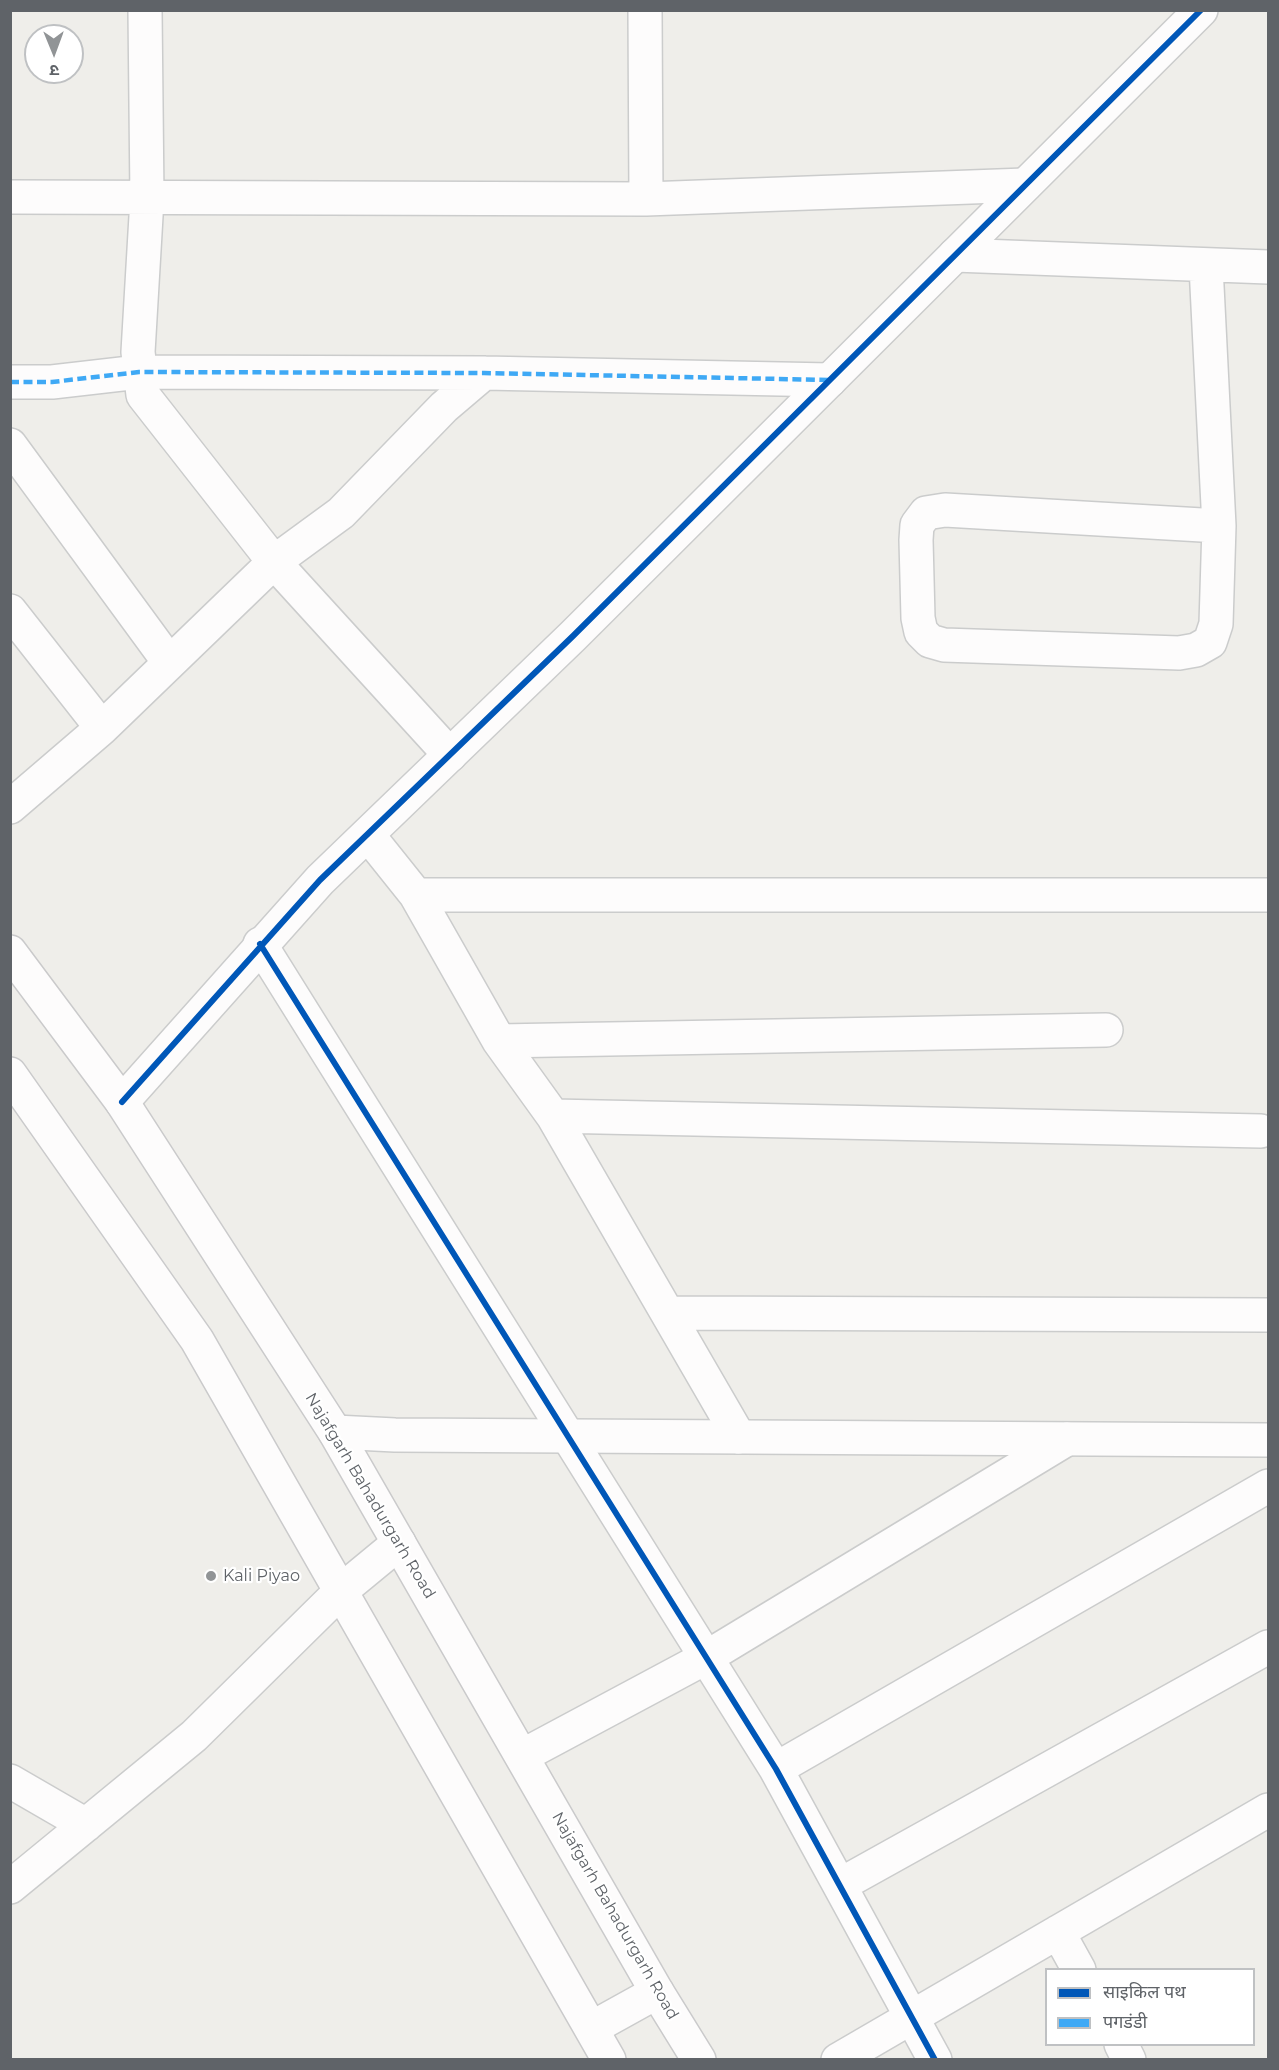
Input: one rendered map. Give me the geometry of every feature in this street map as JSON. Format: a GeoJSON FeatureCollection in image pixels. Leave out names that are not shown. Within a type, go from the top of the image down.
{"type":"FeatureCollection","features":[{"type":"Feature","properties":{"kind":"street"},"geometry":{"type":"LineString","coordinates":[[145,10],[147,199],[138,351],[143,395],[274,562],[450,755]]}},
{"type":"Feature","properties":{"kind":"street"},"geometry":{"type":"LineString","coordinates":[[645,10],[646,199]]}},
{"type":"Feature","properties":{"kind":"street"},"geometry":{"type":"LineString","coordinates":[[122,1102],[260,944],[320,880],[830,380],[1201,10]]}},
{"type":"Feature","properties":{"kind":"street"},"geometry":{"type":"LineString","coordinates":[[10,197],[646,199],[1025,185]]}},
{"type":"Feature","properties":{"kind":"street"},"geometry":{"type":"LineString","coordinates":[[955,255],[1269,267]]}},
{"type":"Feature","properties":{"kind":"street"},"geometry":{"type":"LineString","coordinates":[[1206,266],[1218,526],[1216,624],[1210,642],[1196,650],[1179,653],[944,645],[930,641],[921,632],[918,618],[916,540],[917,525],[926,513],[945,510],[1218,526]]}},
{"type":"Feature","properties":{"kind":"street"},"geometry":{"type":"LineString","coordinates":[[10,382],[52,382],[140,372],[484,373],[830,380]]}},
{"type":"Feature","properties":{"kind":"street"},"geometry":{"type":"LineString","coordinates":[[10,807],[102,728],[274,562],[341,513],[444,407],[484,373]]}},
{"type":"Feature","properties":{"kind":"street"},"geometry":{"type":"LineString","coordinates":[[10,445],[169,662]]}},
{"type":"Feature","properties":{"kind":"street"},"geometry":{"type":"LineString","coordinates":[[10,611],[102,728]]}},
{"type":"Feature","properties":{"kind":"street"},"geometry":{"type":"LineString","coordinates":[[368,835],[416,895],[499,1041],[553,1116],[739,1437]]}},
{"type":"Feature","properties":{"kind":"street"},"geometry":{"type":"LineString","coordinates":[[416,895],[1269,895]]}},
{"type":"Feature","properties":{"kind":"street"},"geometry":{"type":"LineString","coordinates":[[260,944],[570,1436],[776,1769],[935,2060]]}},
{"type":"Feature","properties":{"kind":"street","name":"Najafgarh Bahadurgarh Road"},"geometry":{"type":"LineString","coordinates":[[12,955],[122,1102],[335,1432],[657,1992],[699,2060]]}},
{"type":"Feature","properties":{"kind":"street"},"geometry":{"type":"LineString","coordinates":[[499,1041],[1106,1029]]}},
{"type":"Feature","properties":{"kind":"street"},"geometry":{"type":"LineString","coordinates":[[10,1074],[197,1340],[609,2060]]}},
{"type":"Feature","properties":{"kind":"street"},"geometry":{"type":"LineString","coordinates":[[553,1116],[1261,1131]]}},
{"type":"Feature","properties":{"kind":"street"},"geometry":{"type":"LineString","coordinates":[[668,1313],[1269,1315]]}},
{"type":"Feature","properties":{"kind":"street"},"geometry":{"type":"LineString","coordinates":[[335,1432],[395,1435],[1269,1440]]}},
{"type":"Feature","properties":{"kind":"street"},"geometry":{"type":"LineString","coordinates":[[522,1756],[707,1657],[1066,1439]]}},
{"type":"Feature","properties":{"kind":"street"},"geometry":{"type":"LineString","coordinates":[[776,1769],[1269,1486]]}},
{"type":"Feature","properties":{"kind":"street"},"geometry":{"type":"LineString","coordinates":[[10,1887],[194,1736],[342,1590],[399,1543]]}},
{"type":"Feature","properties":{"kind":"street"},"geometry":{"type":"LineString","coordinates":[[840,1885],[1269,1647]]}},
{"type":"Feature","properties":{"kind":"street"},"geometry":{"type":"LineString","coordinates":[[10,1781],[87,1825]]}},
{"type":"Feature","properties":{"kind":"street"},"geometry":{"type":"LineString","coordinates":[[838,2060],[1269,1810]]}},
{"type":"Feature","properties":{"kind":"street"},"geometry":{"type":"LineString","coordinates":[[1058,1932],[1078,1968]]}},
{"type":"Feature","properties":{"kind":"street"},"geometry":{"type":"LineString","coordinates":[[592,2028],[657,1992]]}},
{"type":"Feature","properties":{"kind":"street"},"geometry":{"type":"LineString","coordinates":[[1122,2046],[1129,2060]]}},
{"type":"Feature","properties":{"kind":"marked path"},"geometry":{"type":"LineString","coordinates":[[10,382],[52,382],[139,372],[484,373],[830,380]]}},
{"type":"Feature","properties":{"kind":"cycle path"},"geometry":{"type":"LineString","coordinates":[[122,1102],[320,880],[573,636],[1201,10]]}},
{"type":"Feature","properties":{"kind":"cycle path"},"geometry":{"type":"LineString","coordinates":[[260,944],[776,1769],[935,2060]]}},
{"type":"Feature","properties":{"kind":"place","name":"Kali Piyao"},"geometry":{"type":"Point","coordinates":[211,1576]}}]}
